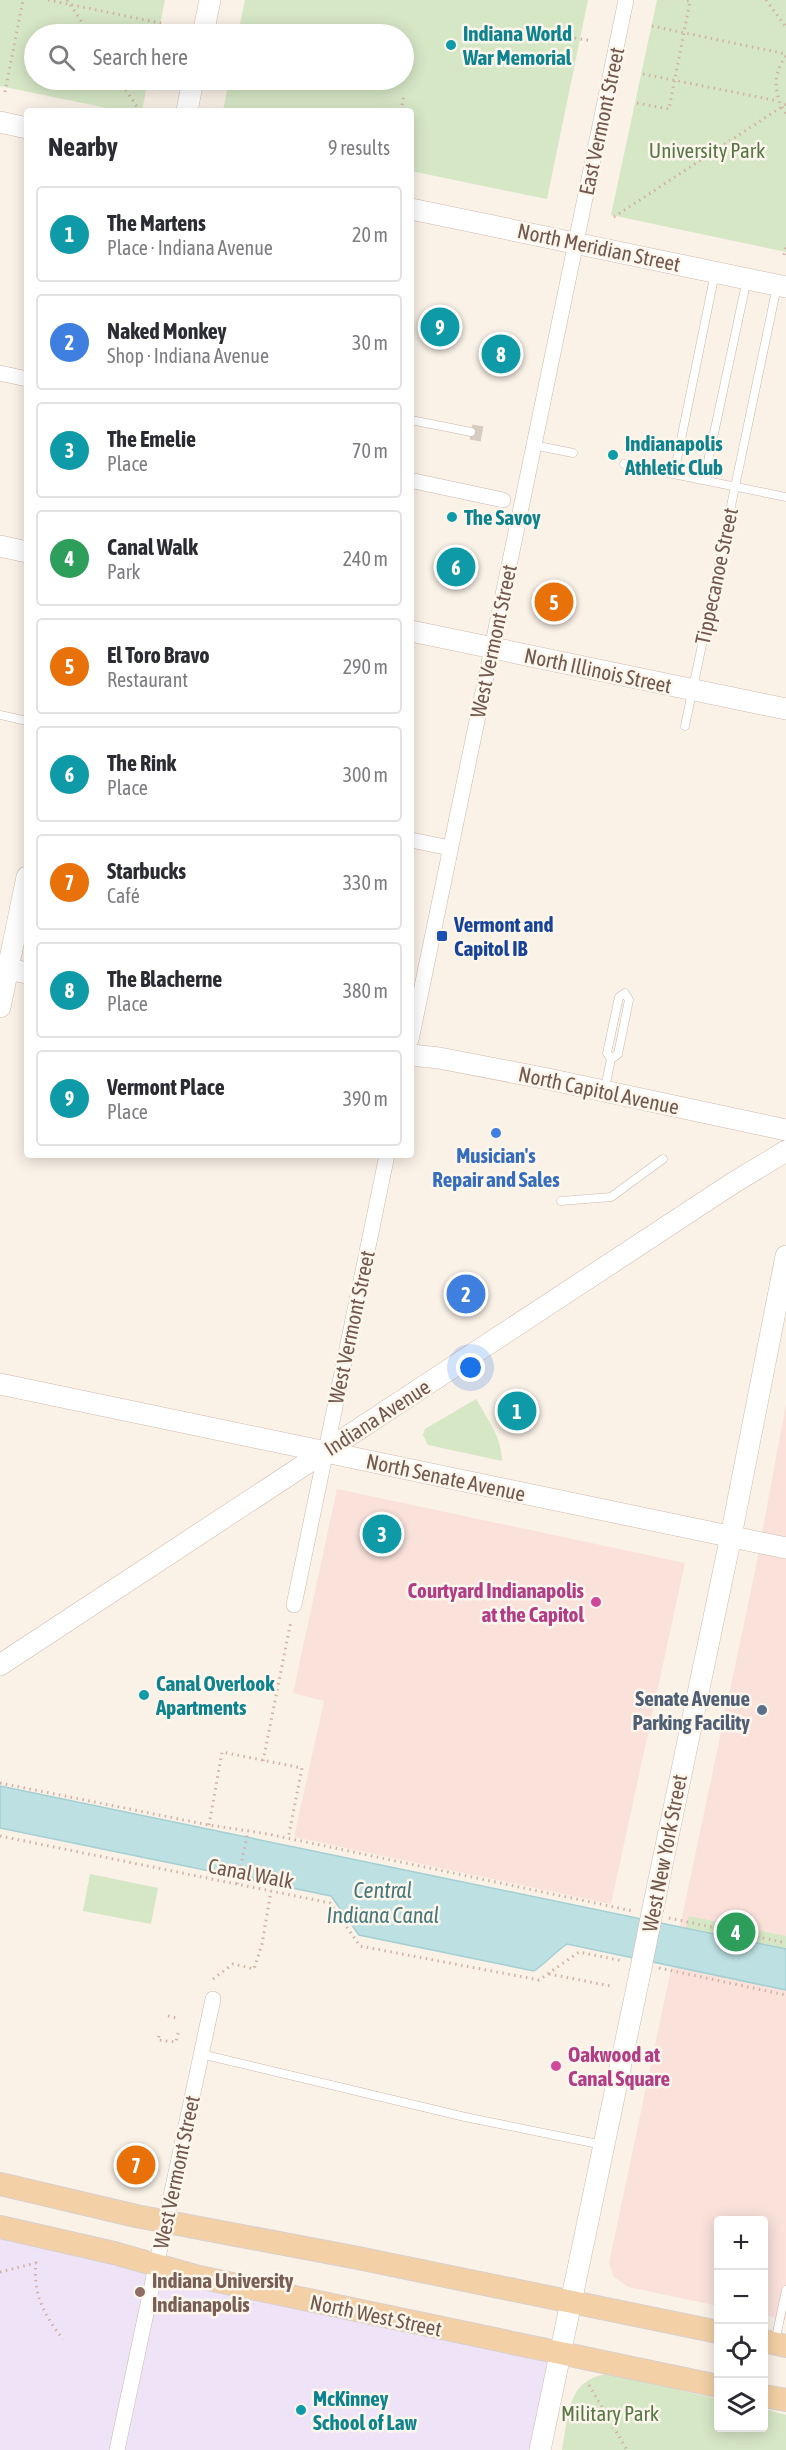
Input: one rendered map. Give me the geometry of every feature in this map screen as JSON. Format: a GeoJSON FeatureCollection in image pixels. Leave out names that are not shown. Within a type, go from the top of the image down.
{"type":"FeatureCollection","features":[{"type":"Feature","properties":{"kind":"main road"},"geometry":{"type":"LineString","coordinates":[[205,24],[210,0]]}},
{"type":"Feature","properties":{"kind":"main road"},"geometry":{"type":"LineString","coordinates":[[188,108],[191,90]]}},
{"type":"Feature","properties":{"kind":"main road"},"geometry":{"type":"LineString","coordinates":[[0,122],[24,127]]}},
{"type":"Feature","properties":{"kind":"main road","name":"North Meridian Street"},"geometry":{"type":"LineString","coordinates":[[414,210],[782,286]]}},
{"type":"Feature","properties":{"kind":"main road"},"geometry":{"type":"LineString","coordinates":[[0,546],[24,551]]}},
{"type":"Feature","properties":{"kind":"main road","name":"North Illinois Street"},"geometry":{"type":"LineString","coordinates":[[414,632],[786,709]]}},
{"type":"Feature","properties":{"kind":"main road"},"geometry":{"type":"LineString","coordinates":[[0,1007],[12,969],[24,895]]}},
{"type":"Feature","properties":{"kind":"main road","name":"North Capitol Avenue"},"geometry":{"type":"LineString","coordinates":[[414,1055],[439,1058],[786,1130]]}},
{"type":"Feature","properties":{"kind":"main road","name":"Indiana Avenue"},"geometry":{"type":"LineString","coordinates":[[0,1665],[786,1151]]}},
{"type":"Feature","properties":{"kind":"main road","name":"West New York Street"},"geometry":{"type":"LineString","coordinates":[[540,2450],[654,1913],[786,1256]]}},
{"type":"Feature","properties":{"kind":"main road","name":"North Senate Avenue"},"geometry":{"type":"LineString","coordinates":[[0,1384],[786,1548]]}},
{"type":"Feature","properties":{"kind":"main road"},"geometry":{"type":"LineString","coordinates":[[0,2184],[166,2221],[714,2331]]}},
{"type":"Feature","properties":{"kind":"main road","name":"North West Street"},"geometry":{"type":"LineString","coordinates":[[0,2227],[199,2277],[714,2385]]}},
{"type":"Feature","properties":{"kind":"main road"},"geometry":{"type":"LineString","coordinates":[[768,2397],[786,2400]]}},
{"type":"Feature","properties":{"kind":"street","name":"East Vermont Street"},"geometry":{"type":"LineString","coordinates":[[576,242],[626,0]]}},
{"type":"Feature","properties":{"kind":"street","name":"West Vermont Street"},"geometry":{"type":"LineString","coordinates":[[414,1025],[576,242]]}},
{"type":"Feature","properties":{"kind":"street"},"geometry":{"type":"LineString","coordinates":[[0,373],[24,377]]}},
{"type":"Feature","properties":{"kind":"street"},"geometry":{"type":"LineString","coordinates":[[414,481],[502,500]]}},
{"type":"Feature","properties":{"kind":"street"},"geometry":{"type":"LineString","coordinates":[[414,841],[450,848]]}},
{"type":"Feature","properties":{"kind":"street","name":"West Vermont Street"},"geometry":{"type":"LineString","coordinates":[[294,1605],[386,1158]]}},
{"type":"Feature","properties":{"kind":"street","name":"West Vermont Street"},"geometry":{"type":"LineString","coordinates":[[117,2450],[213,1999]]}},
{"type":"Feature","properties":{"kind":"lane"},"geometry":{"type":"LineString","coordinates":[[674,474],[716,272]]}},
{"type":"Feature","properties":{"kind":"lane"},"geometry":{"type":"LineString","coordinates":[[704,480],[747,279]]}},
{"type":"Feature","properties":{"kind":"lane","name":"Tippecanoe Street"},"geometry":{"type":"LineString","coordinates":[[685,726],[734,486],[782,286]]}},
{"type":"Feature","properties":{"kind":"lane"},"geometry":{"type":"LineString","coordinates":[[414,421],[471,432]]}},
{"type":"Feature","properties":{"kind":"lane"},"geometry":{"type":"LineString","coordinates":[[533,445],[573,453]]}},
{"type":"Feature","properties":{"kind":"lane"},"geometry":{"type":"LineString","coordinates":[[624,464],[786,497]]}},
{"type":"Feature","properties":{"kind":"lane"},"geometry":{"type":"LineString","coordinates":[[0,715],[24,720]]}},
{"type":"Feature","properties":{"kind":"lane"},"geometry":{"type":"LineString","coordinates":[[604,1092],[611,1059],[618,1054],[629,1000],[625,993],[619,997],[607,1053],[611,1059]]}},
{"type":"Feature","properties":{"kind":"lane"},"geometry":{"type":"LineString","coordinates":[[561,1201],[611,1197],[663,1159]]}},
{"type":"Feature","properties":{"kind":"lane"},"geometry":{"type":"LineString","coordinates":[[201,2054],[465,2117],[604,2145]]}},
{"type":"Feature","properties":{"kind":"lane"},"geometry":{"type":"LineString","coordinates":[[775,2343],[786,2290]]}},
{"type":"Feature","properties":{"kind":"path"},"geometry":{"type":"LineString","coordinates":[[5,92],[23,0]]}},
{"type":"Feature","properties":{"kind":"path"},"geometry":{"type":"LineString","coordinates":[[48,0],[165,24]]}},
{"type":"Feature","properties":{"kind":"path"},"geometry":{"type":"LineString","coordinates":[[67,0],[83,24]]}},
{"type":"Feature","properties":{"kind":"path"},"geometry":{"type":"LineString","coordinates":[[637,103],[669,109],[690,1],[685,0]]}},
{"type":"Feature","properties":{"kind":"path"},"geometry":{"type":"LineString","coordinates":[[766,0],[786,27]]}},
{"type":"Feature","properties":{"kind":"path"},"geometry":{"type":"LineString","coordinates":[[652,26],[786,55],[776,75],[778,100],[786,114]]}},
{"type":"Feature","properties":{"kind":"path"},"geometry":{"type":"LineString","coordinates":[[556,34],[592,41]]}},
{"type":"Feature","properties":{"kind":"path"},"geometry":{"type":"LineString","coordinates":[[643,74],[778,100]]}},
{"type":"Feature","properties":{"kind":"path"},"geometry":{"type":"LineString","coordinates":[[126,90],[138,108]]}},
{"type":"Feature","properties":{"kind":"path"},"geometry":{"type":"LineString","coordinates":[[402,108],[404,94]]}},
{"type":"Feature","properties":{"kind":"path"},"geometry":{"type":"LineString","coordinates":[[614,218],[786,104]]}},
{"type":"Feature","properties":{"kind":"path"},"geometry":{"type":"LineString","coordinates":[[784,255],[786,245]]}},
{"type":"Feature","properties":{"kind":"path"},"geometry":{"type":"LineString","coordinates":[[263,1761],[294,1605]]}},
{"type":"Feature","properties":{"kind":"path"},"geometry":{"type":"LineString","coordinates":[[209,1825],[222,1752],[302,1768],[288,1839]]}},
{"type":"Feature","properties":{"kind":"path","name":"Canal Walk"},"geometry":{"type":"LineString","coordinates":[[0,1783],[654,1913],[786,1943]]}},
{"type":"Feature","properties":{"kind":"path"},"geometry":{"type":"LineString","coordinates":[[237,1884],[248,1831]]}},
{"type":"Feature","properties":{"kind":"path","name":"Canal Walk"},"geometry":{"type":"LineString","coordinates":[[0,1836],[192,1877],[330,1903],[360,1946],[539,1980],[549,1974]]}},
{"type":"Feature","properties":{"kind":"path"},"geometry":{"type":"LineString","coordinates":[[213,1978],[233,1964],[254,1969],[262,1944],[271,1891]]}},
{"type":"Feature","properties":{"kind":"path"},"geometry":{"type":"LineString","coordinates":[[549,1974],[579,1952],[642,1968],[786,1995]]}},
{"type":"Feature","properties":{"kind":"path"},"geometry":{"type":"LineString","coordinates":[[549,1974],[611,1986]]}},
{"type":"Feature","properties":{"kind":"path"},"geometry":{"type":"LineString","coordinates":[[168,2016],[177,2018]]}},
{"type":"Feature","properties":{"kind":"path"},"geometry":{"type":"LineString","coordinates":[[159,2036],[158,2040],[176,2042],[178,2033]]}},
{"type":"Feature","properties":{"kind":"path"},"geometry":{"type":"LineString","coordinates":[[0,2272],[36,2263],[39,2304],[46,2318],[63,2339]]}},
{"type":"Feature","properties":{"kind":"path"},"geometry":{"type":"LineString","coordinates":[[589,2385],[627,2450]]}},
{"type":"Feature","properties":{"kind":"shaded area"},"geometry":{"type":"Polygon","coordinates":[[[786,1404],[786,2320],[768,2316],[768,2216],[714,2216],[714,2305],[628,2287],[613,2276],[609,2263],[754,1576],[786,1404]]]}},
{"type":"Feature","properties":{"kind":"shaded area"},"geometry":{"type":"Polygon","coordinates":[[[337,1489],[685,1563],[611,1904],[294,1837],[324,1701],[293,1693],[337,1489]]]}},
{"type":"Feature","properties":{"kind":"shaded area","name":"Indiana University Indianapolis"},"geometry":{"type":"Polygon","coordinates":[[[0,2230],[559,2354],[539,2450],[0,2450],[0,2230]]]}},
{"type":"Feature","properties":{"kind":"green space"},"geometry":{"type":"Polygon","coordinates":[[[0,0],[165,0],[160,24],[24,24],[24,90],[146,90],[143,108],[106,108],[0,86],[0,0]]]}},
{"type":"Feature","properties":{"kind":"green space"},"geometry":{"type":"Polygon","coordinates":[[[245,0],[588,0],[547,199],[414,172],[414,108],[224,108],[227,90],[414,90],[414,24],[240,24],[245,0]]]}},
{"type":"Feature","properties":{"kind":"green space","name":"University Park"},"geometry":{"type":"Polygon","coordinates":[[[657,0],[786,0],[786,252],[611,215],[657,0]]]}},
{"type":"Feature","properties":{"kind":"green space"},"geometry":{"type":"Polygon","coordinates":[[[476,1399],[497,1436],[502,1461],[428,1445],[423,1435],[425,1429],[476,1399]]]}},
{"type":"Feature","properties":{"kind":"green space"},"geometry":{"type":"Polygon","coordinates":[[[90,1874],[158,1888],[151,1924],[83,1911],[90,1874]]]}},
{"type":"Feature","properties":{"kind":"green space"},"geometry":{"type":"Polygon","coordinates":[[[689,1916],[786,1936],[786,1950],[686,1928],[689,1916]]]}},
{"type":"Feature","properties":{"kind":"green space","name":"Military Park"},"geometry":{"type":"Polygon","coordinates":[[[607,2374],[714,2398],[714,2432],[768,2432],[768,2410],[786,2415],[786,2450],[562,2450],[572,2401],[584,2384],[607,2374]]]}},
{"type":"Feature","properties":{"kind":"water","name":"Central Indiana Canal"},"geometry":{"type":"Polygon","coordinates":[[[0,1786],[786,1949],[786,1990],[567,1944],[534,1971],[359,1935],[331,1896],[0,1828],[0,1786]]]}},
{"type":"Feature","properties":{"kind":"tunnel"},"geometry":{"type":"LineString","coordinates":[[471,432],[482,434]]}},
{"type":"Feature","properties":{"kind":"place","name":"Indiana World War Memorial"},"geometry":{"type":"Point","coordinates":[451,45]}},
{"type":"Feature","properties":{"kind":"place","name":"Vermont Place"},"geometry":{"type":"Point","coordinates":[440,327]}},
{"type":"Feature","properties":{"kind":"place","name":"The Blacherne"},"geometry":{"type":"Point","coordinates":[501,354]}},
{"type":"Feature","properties":{"kind":"place","name":"Indianapolis Athletic Club"},"geometry":{"type":"Point","coordinates":[613,455]}},
{"type":"Feature","properties":{"kind":"place","name":"The Savoy"},"geometry":{"type":"Point","coordinates":[452,517]}},
{"type":"Feature","properties":{"kind":"place","name":"The Rink"},"geometry":{"type":"Point","coordinates":[456,567]}},
{"type":"Feature","properties":{"kind":"place","name":"El Toro Bravo"},"geometry":{"type":"Point","coordinates":[554,602]}},
{"type":"Feature","properties":{"kind":"place","name":"Vermont and Capitol IB"},"geometry":{"type":"Point","coordinates":[442,936]}},
{"type":"Feature","properties":{"kind":"place","name":"Musician's Repair and Sales"},"geometry":{"type":"Point","coordinates":[496,1133]}},
{"type":"Feature","properties":{"kind":"place","name":"Naked Monkey"},"geometry":{"type":"Point","coordinates":[466,1294]}},
{"type":"Feature","properties":{"kind":"place","name":"The Martens"},"geometry":{"type":"Point","coordinates":[517,1411]}},
{"type":"Feature","properties":{"kind":"place","name":"The Emelie"},"geometry":{"type":"Point","coordinates":[382,1534]}},
{"type":"Feature","properties":{"kind":"place","name":"Courtyard Indianapolis at the Capitol"},"geometry":{"type":"Point","coordinates":[596,1602]}},
{"type":"Feature","properties":{"kind":"place","name":"Canal Overlook Apartments"},"geometry":{"type":"Point","coordinates":[144,1695]}},
{"type":"Feature","properties":{"kind":"place","name":"Senate Avenue Parking Facility"},"geometry":{"type":"Point","coordinates":[762,1710]}},
{"type":"Feature","properties":{"kind":"place","name":"Canal Walk"},"geometry":{"type":"Point","coordinates":[736,1932]}},
{"type":"Feature","properties":{"kind":"place","name":"Oakwood at Canal Square"},"geometry":{"type":"Point","coordinates":[556,2066]}},
{"type":"Feature","properties":{"kind":"place","name":"Starbucks"},"geometry":{"type":"Point","coordinates":[136,2165]}},
{"type":"Feature","properties":{"kind":"place","name":"Indiana University Indianapolis"},"geometry":{"type":"Point","coordinates":[140,2292]}},
{"type":"Feature","properties":{"kind":"place","name":"McKinney School of Law"},"geometry":{"type":"Point","coordinates":[301,2410]}}]}
